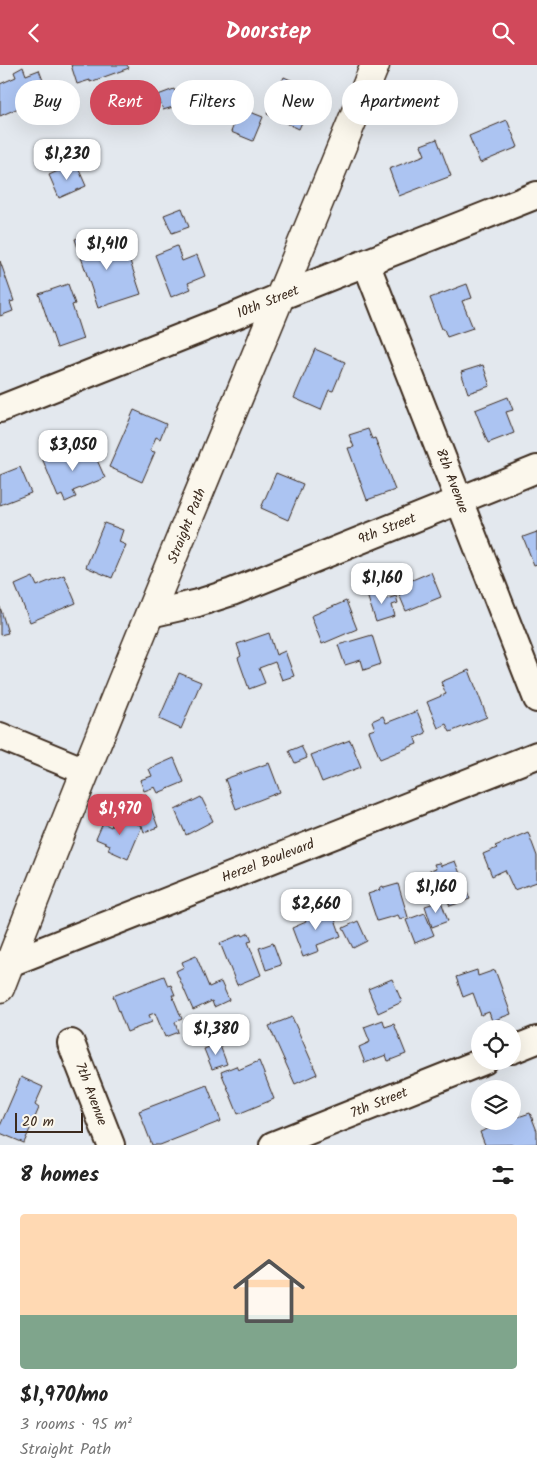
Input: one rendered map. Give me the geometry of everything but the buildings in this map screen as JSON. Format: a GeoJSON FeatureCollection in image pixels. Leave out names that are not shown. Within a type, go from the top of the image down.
{"type":"FeatureCollection","features":[{"type":"Feature","properties":{"kind":"main road","name":"Straight Path"},"geometry":{"type":"LineString","coordinates":[[3,972],[282,296],[375,65]]}},
{"type":"Feature","properties":{"kind":"street","name":"10th Street"},"geometry":{"type":"LineString","coordinates":[[0,409],[537,195]]}},
{"type":"Feature","properties":{"kind":"street","name":"8th Avenue"},"geometry":{"type":"LineString","coordinates":[[366,263],[537,699]]}},
{"type":"Feature","properties":{"kind":"street","name":"9th Street"},"geometry":{"type":"LineString","coordinates":[[150,614],[198,603],[232,592],[537,469]]}},
{"type":"Feature","properties":{"kind":"street"},"geometry":{"type":"LineString","coordinates":[[0,736],[85,771]]}},
{"type":"Feature","properties":{"kind":"street","name":"Herzel Boulevard"},"geometry":{"type":"LineString","coordinates":[[3,972],[537,755]]}},
{"type":"Feature","properties":{"kind":"street"},"geometry":{"type":"LineString","coordinates":[[521,1047],[537,1041]]}},
{"type":"Feature","properties":{"kind":"street","name":"7th Avenue"},"geometry":{"type":"LineString","coordinates":[[71,1043],[111,1145]]}},
{"type":"Feature","properties":{"kind":"street","name":"7th Street"},"geometry":{"type":"LineString","coordinates":[[273,1145],[471,1066]]}}]}
